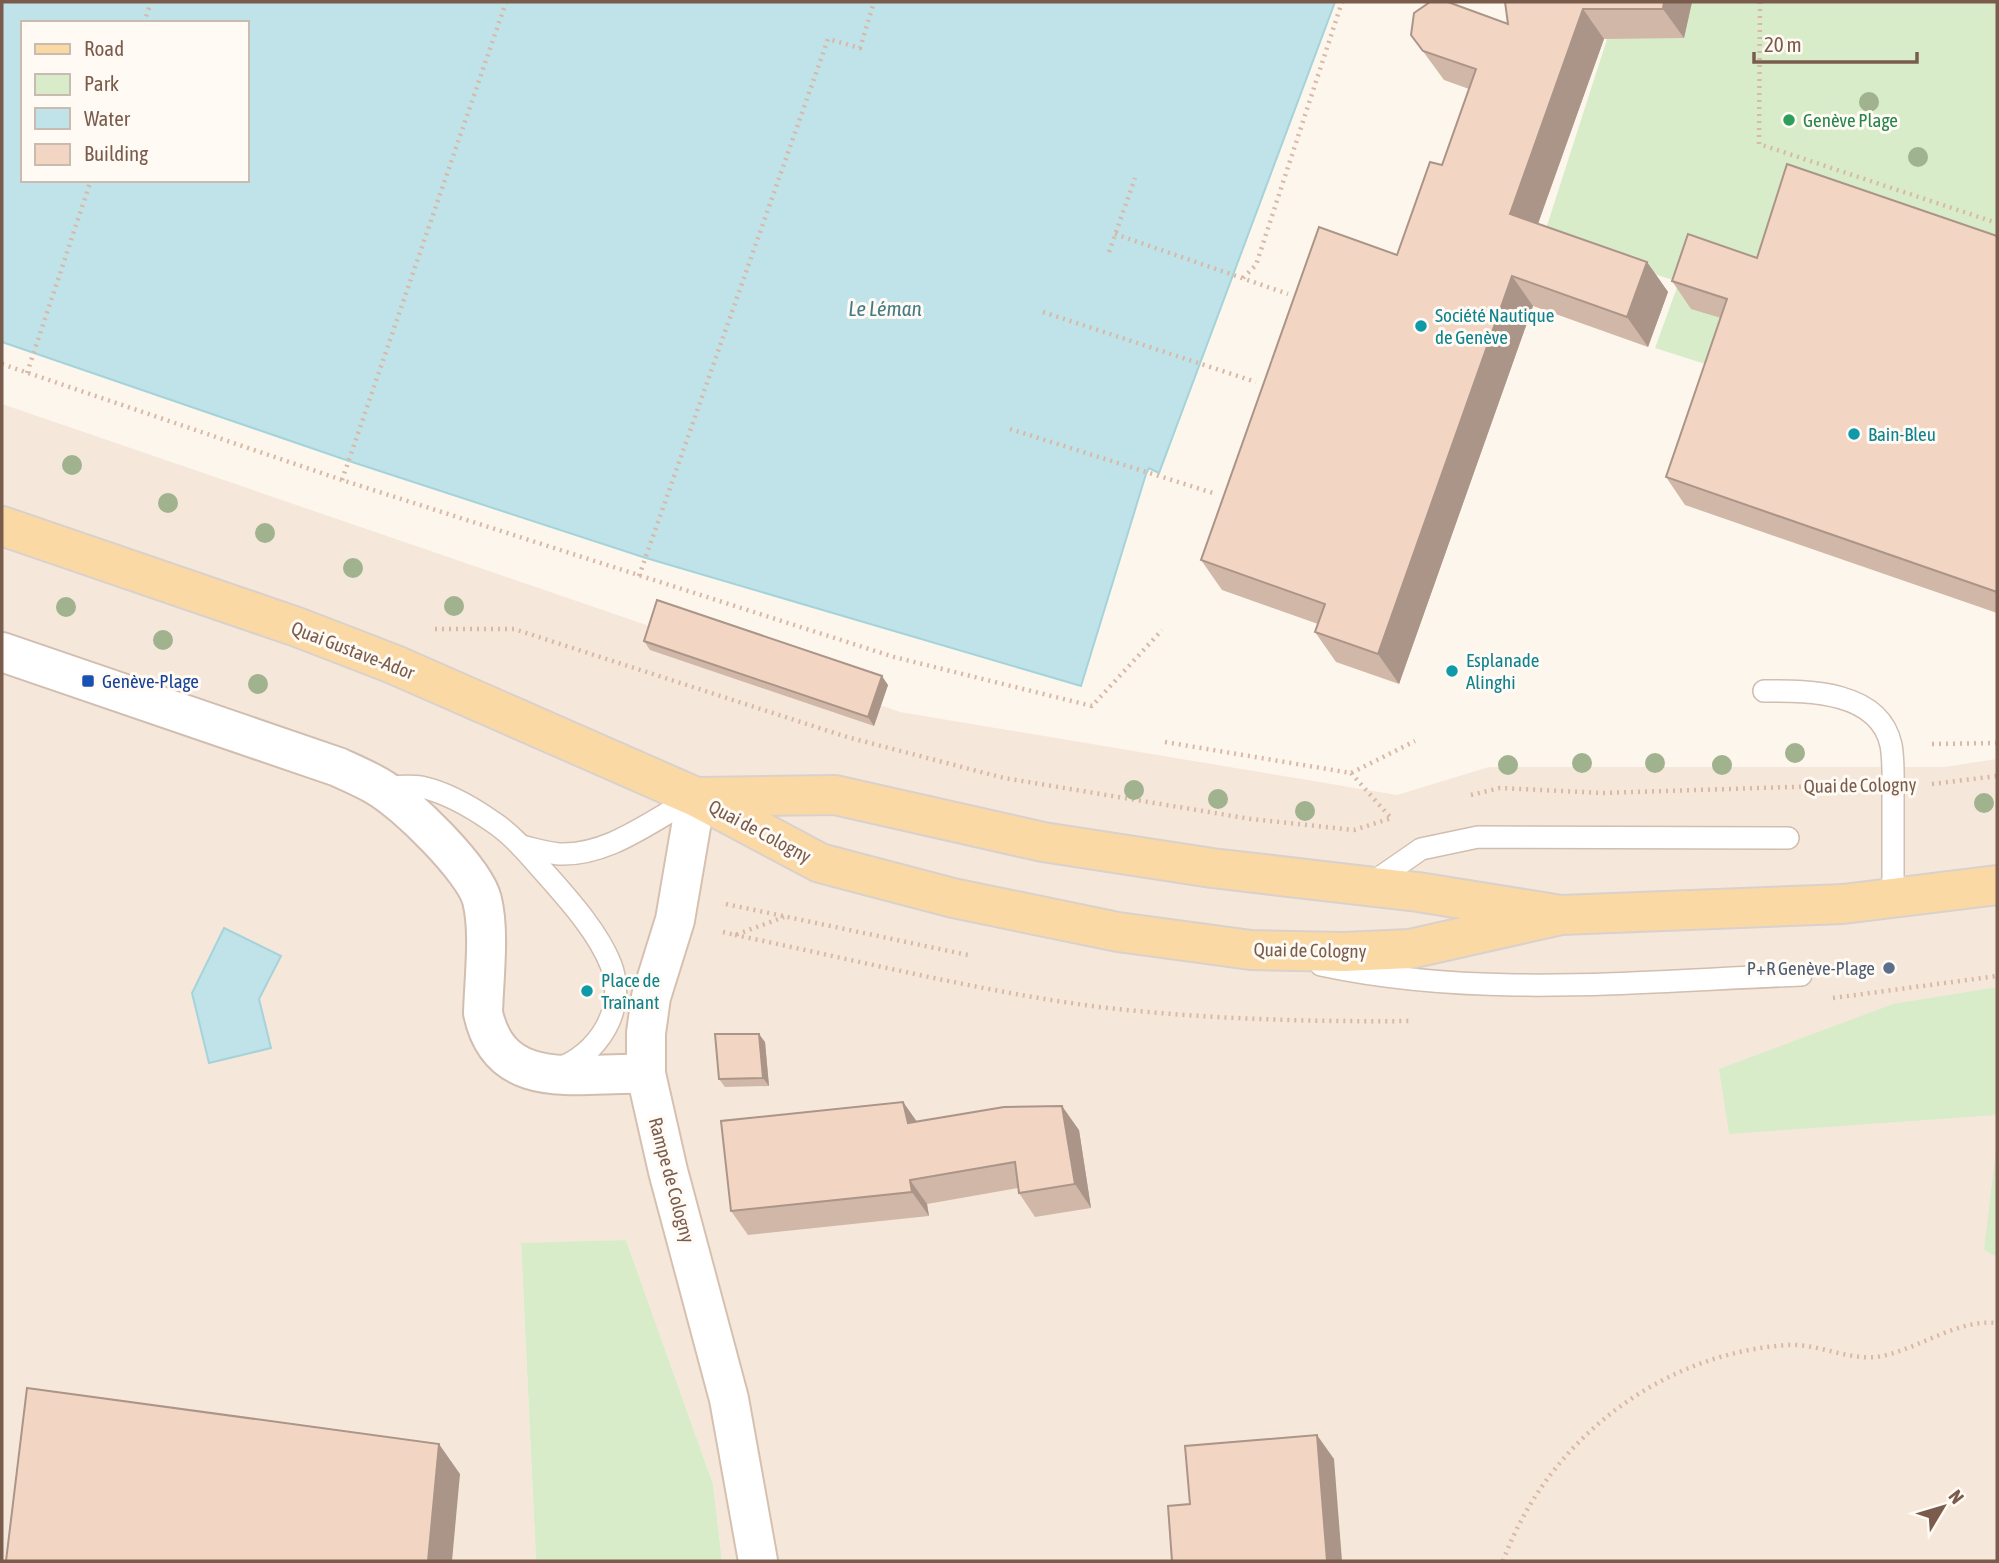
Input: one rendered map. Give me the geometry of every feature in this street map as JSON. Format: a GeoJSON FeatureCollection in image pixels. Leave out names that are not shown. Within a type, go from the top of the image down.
{"type":"FeatureCollection","features":[{"type":"Feature","properties":{"kind":"main road","name":"Quai Gustave-Ador"},"geometry":{"type":"LineString","coordinates":[[2,526],[393,664],[696,797]]}},
{"type":"Feature","properties":{"kind":"main road","name":"Quai de Cologny"},"geometry":{"type":"LineString","coordinates":[[696,797],[835,794],[1043,842],[1212,868],[1369,885],[1561,915],[1788,908],[1893,900],[1997,886]]}},
{"type":"Feature","properties":{"kind":"main road","name":"Quai de Cologny"},"geometry":{"type":"LineString","coordinates":[[696,797],[820,863],[1038,917],[1118,932],[1251,950],[1343,952],[1410,949],[1561,915]]}},
{"type":"Feature","properties":{"kind":"street"},"geometry":{"type":"LineString","coordinates":[[2,652],[338,767],[380,787],[438,839],[465,868],[478,887],[484,920],[483,1013],[494,1043],[513,1064],[540,1074],[646,1074]]}},
{"type":"Feature","properties":{"kind":"street","name":"Rampe de Cologny"},"geometry":{"type":"LineString","coordinates":[[696,797],[675,920],[651,997],[646,1032],[646,1074],[662,1148],[729,1399],[758,1561]]}},
{"type":"Feature","properties":{"kind":"lane"},"geometry":{"type":"LineString","coordinates":[[1764,691],[1824,693],[1852,702],[1880,724],[1891,745],[1893,900]]}},
{"type":"Feature","properties":{"kind":"lane"},"geometry":{"type":"LineString","coordinates":[[380,787],[422,788],[461,803],[495,822],[521,846],[567,897],[611,965],[616,996],[612,1018],[603,1035],[589,1049],[558,1069],[540,1074]]}},
{"type":"Feature","properties":{"kind":"lane"},"geometry":{"type":"LineString","coordinates":[[521,846],[558,854],[586,852],[614,842],[696,797]]}},
{"type":"Feature","properties":{"kind":"lane"},"geometry":{"type":"LineString","coordinates":[[1369,885],[1422,849],[1478,837],[1788,838]]}},
{"type":"Feature","properties":{"kind":"lane"},"geometry":{"type":"LineString","coordinates":[[1251,950],[1361,974],[1468,986],[1801,975]]}},
{"type":"Feature","properties":{"kind":"path"},"geometry":{"type":"LineString","coordinates":[[145,21],[151,2]]}},
{"type":"Feature","properties":{"kind":"path"},"geometry":{"type":"LineString","coordinates":[[342,480],[506,2]]}},
{"type":"Feature","properties":{"kind":"path"},"geometry":{"type":"LineString","coordinates":[[639,576],[828,39],[860,48],[874,2]]}},
{"type":"Feature","properties":{"kind":"path"},"geometry":{"type":"LineString","coordinates":[[1243,278],[1256,265],[1342,2]]}},
{"type":"Feature","properties":{"kind":"path"},"geometry":{"type":"LineString","coordinates":[[1760,2],[1759,144],[1997,223]]}},
{"type":"Feature","properties":{"kind":"path"},"geometry":{"type":"LineString","coordinates":[[1109,252],[1135,177]]}},
{"type":"Feature","properties":{"kind":"path"},"geometry":{"type":"LineString","coordinates":[[27,373],[90,182]]}},
{"type":"Feature","properties":{"kind":"path"},"geometry":{"type":"LineString","coordinates":[[1115,234],[1288,294]]}},
{"type":"Feature","properties":{"kind":"path"},"geometry":{"type":"LineString","coordinates":[[1043,312],[1256,382]]}},
{"type":"Feature","properties":{"kind":"path"},"geometry":{"type":"LineString","coordinates":[[2,364],[342,480],[894,657],[1092,706],[1162,630]]}},
{"type":"Feature","properties":{"kind":"path"},"geometry":{"type":"LineString","coordinates":[[1010,429],[1213,493]]}},
{"type":"Feature","properties":{"kind":"path"},"geometry":{"type":"LineString","coordinates":[[599,654],[847,737],[1004,778],[1251,819],[1354,830],[1402,815]]}},
{"type":"Feature","properties":{"kind":"path"},"geometry":{"type":"LineString","coordinates":[[1165,742],[1351,773],[1415,741]]}},
{"type":"Feature","properties":{"kind":"path"},"geometry":{"type":"LineString","coordinates":[[1891,745],[1997,743]]}},
{"type":"Feature","properties":{"kind":"path"},"geometry":{"type":"LineString","coordinates":[[1351,773],[1391,818]]}},
{"type":"Feature","properties":{"kind":"path","name":"Quai de Cologny"},"geometry":{"type":"LineString","coordinates":[[1462,798],[1500,788],[1603,793],[1939,784],[1997,776]]}},
{"type":"Feature","properties":{"kind":"path"},"geometry":{"type":"LineString","coordinates":[[785,916],[968,955]]}},
{"type":"Feature","properties":{"kind":"path"},"geometry":{"type":"LineString","coordinates":[[1503,1561],[1522,1517],[1564,1457],[1610,1413],[1660,1380],[1689,1368],[1773,1346],[1805,1345],[1851,1355],[1877,1356],[1973,1323],[1997,1324]]}},
{"type":"Feature","properties":{"kind":"shaded area"},"geometry":{"type":"Polygon","coordinates":[[[2,404],[900,712],[1397,795],[1489,767],[1944,767],[1997,759],[1997,1561],[722,1561],[713,1484],[626,1240],[521,1244],[536,1561],[2,1561],[2,404]]]}},
{"type":"Feature","properties":{"kind":"green space","name":"Genève Plage"},"geometry":{"type":"Polygon","coordinates":[[[1619,2],[1997,2],[1997,457],[1655,348],[1679,282],[1543,238],[1619,2]]]}},
{"type":"Feature","properties":{"kind":"green space"},"geometry":{"type":"Polygon","coordinates":[[[1997,987],[1997,1115],[1729,1134],[1719,1069],[1893,1004],[1997,987]]]}},
{"type":"Feature","properties":{"kind":"green space"},"geometry":{"type":"Polygon","coordinates":[[[1997,1141],[1997,1257],[1984,1250],[1997,1141]]]}},
{"type":"Feature","properties":{"kind":"green space"},"geometry":{"type":"Polygon","coordinates":[[[626,1240],[713,1484],[722,1561],[536,1561],[521,1243],[626,1240]]]}},
{"type":"Feature","properties":{"kind":"water","name":"Le Léman"},"geometry":{"type":"Polygon","coordinates":[[[2,2],[1335,2],[1159,473],[1149,468],[1146,474],[1081,686],[646,558],[349,461],[2,342],[2,2]]]}},
{"type":"Feature","properties":{"kind":"water"},"geometry":{"type":"Polygon","coordinates":[[[224,928],[281,956],[259,999],[271,1048],[209,1063],[192,993],[224,928]]]}},
{"type":"Feature","properties":{"kind":"building","name":"Société Nautique de Genève"},"geometry":{"type":"Polygon","coordinates":[[[1430,2],[1448,2],[1508,24],[1505,2],[1664,2],[1663,9],[1583,9],[1510,214],[1647,262],[1627,317],[1512,276],[1378,654],[1315,632],[1325,604],[1201,560],[1319,227],[1397,255],[1430,162],[1442,165],[1476,69],[1423,51],[1411,35],[1414,13],[1430,2]]]}},
{"type":"Feature","properties":{"kind":"building","name":"Bain-Bleu"},"geometry":{"type":"Polygon","coordinates":[[[1787,164],[1997,236],[1997,592],[1666,477],[1727,299],[1672,281],[1688,234],[1757,258],[1787,164]]]}},
{"type":"Feature","properties":{"kind":"building"},"geometry":{"type":"Polygon","coordinates":[[[657,600],[882,676],[868,717],[644,641],[657,600]]]}},
{"type":"Feature","properties":{"kind":"building"},"geometry":{"type":"Polygon","coordinates":[[[715,1034],[759,1034],[763,1078],[719,1079],[715,1034]]]}},
{"type":"Feature","properties":{"kind":"building"},"geometry":{"type":"Polygon","coordinates":[[[903,1102],[908,1123],[1004,1107],[1062,1106],[1075,1184],[1019,1193],[1015,1162],[910,1180],[912,1192],[731,1211],[721,1121],[903,1102]]]}},
{"type":"Feature","properties":{"kind":"building"},"geometry":{"type":"Polygon","coordinates":[[[27,1388],[439,1444],[428,1561],[6,1561],[27,1388]]]}},
{"type":"Feature","properties":{"kind":"building"},"geometry":{"type":"Polygon","coordinates":[[[1317,1435],[1327,1561],[1172,1561],[1168,1506],[1190,1504],[1185,1446],[1317,1435]]]}},
{"type":"Feature","properties":{"kind":"place","name":"Genève Plage"},"geometry":{"type":"Point","coordinates":[1789,120]}},
{"type":"Feature","properties":{"kind":"place","name":"Société Nautique de Genève"},"geometry":{"type":"Point","coordinates":[1421,326]}},
{"type":"Feature","properties":{"kind":"place","name":"Bain-Bleu"},"geometry":{"type":"Point","coordinates":[1854,434]}},
{"type":"Feature","properties":{"kind":"place","name":"Esplanade Alinghi"},"geometry":{"type":"Point","coordinates":[1452,671]}},
{"type":"Feature","properties":{"kind":"place","name":"Genève-Plage"},"geometry":{"type":"Point","coordinates":[88,681]}},
{"type":"Feature","properties":{"kind":"place","name":"P+R Genève-Plage"},"geometry":{"type":"Point","coordinates":[1889,968]}},
{"type":"Feature","properties":{"kind":"place","name":"Place de Traînant"},"geometry":{"type":"Point","coordinates":[587,991]}}]}
